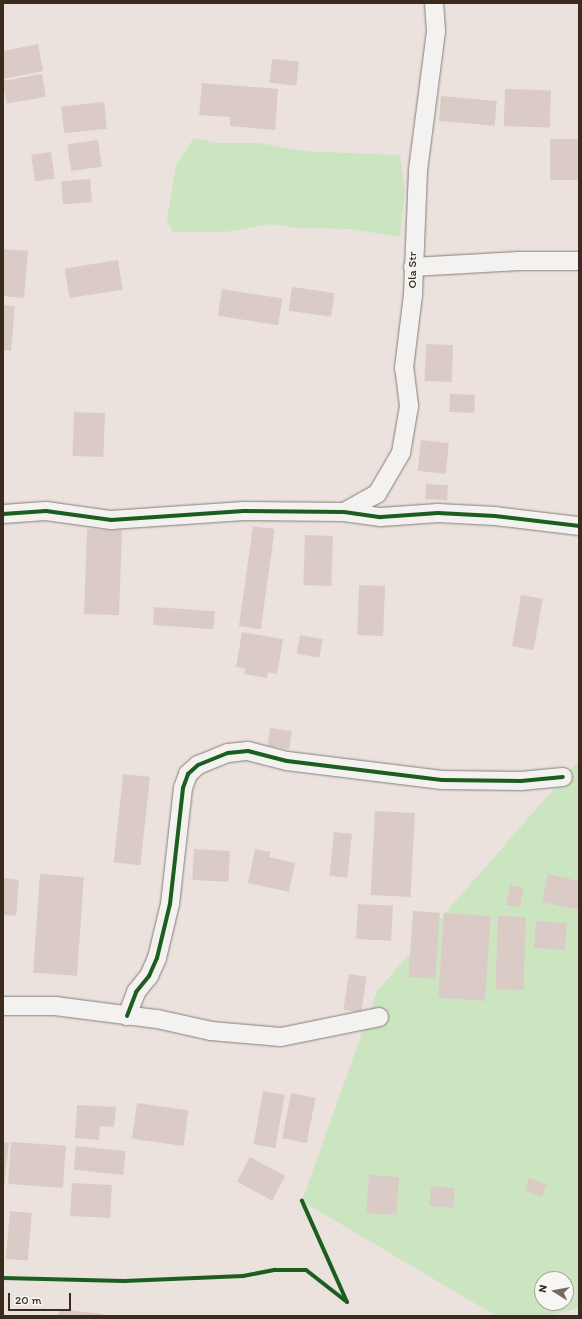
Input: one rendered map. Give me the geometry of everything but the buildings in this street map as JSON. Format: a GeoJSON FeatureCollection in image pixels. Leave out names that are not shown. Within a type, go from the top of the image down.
{"type":"FeatureCollection","features":[{"type":"Feature","properties":{"kind":"street","name":"Ola Str"},"geometry":{"type":"LineString","coordinates":[[344,512],[377,494],[401,453],[409,406],[404,368],[413,295],[418,162],[436,31],[434,3]]}},
{"type":"Feature","properties":{"kind":"street"},"geometry":{"type":"LineString","coordinates":[[413,267],[519,261],[579,262]]}},
{"type":"Feature","properties":{"kind":"street"},"geometry":{"type":"LineString","coordinates":[[3,514],[46,511],[111,520],[244,511],[344,512],[381,517],[438,513],[495,516],[579,526]]}},
{"type":"Feature","properties":{"kind":"street"},"geometry":{"type":"LineString","coordinates":[[127,1016],[136,992],[149,976],[157,958],[170,904],[183,788],[188,774],[198,765],[228,753],[248,752],[286,762],[442,780],[521,781],[563,777]]}},
{"type":"Feature","properties":{"kind":"street"},"geometry":{"type":"LineString","coordinates":[[3,1006],[55,1006],[157,1019],[211,1031],[280,1037],[379,1017]]}},
{"type":"Feature","properties":{"kind":"green space"},"geometry":{"type":"Polygon","coordinates":[[[194,138],[219,143],[260,143],[302,151],[400,155],[405,191],[400,237],[350,229],[296,228],[271,224],[226,232],[172,232],[167,219],[176,165],[194,138]]]}},
{"type":"Feature","properties":{"kind":"green space"},"geometry":{"type":"Polygon","coordinates":[[[579,760],[579,1308],[574,1309],[574,1271],[534,1271],[534,1311],[567,1311],[548,1316],[496,1316],[302,1201],[377,991],[579,760]]]}},
{"type":"Feature","properties":{"kind":"cycle path"},"geometry":{"type":"LineString","coordinates":[[3,514],[46,511],[111,520],[244,511],[344,512],[381,517],[438,513],[495,516],[579,526]]}},
{"type":"Feature","properties":{"kind":"cycle path"},"geometry":{"type":"LineString","coordinates":[[127,1016],[136,992],[149,976],[157,958],[170,904],[183,788],[188,774],[198,765],[228,753],[248,751],[287,761],[442,780],[521,781],[563,777]]}},
{"type":"Feature","properties":{"kind":"cycle path"},"geometry":{"type":"LineString","coordinates":[[3,1278],[124,1281],[243,1276],[275,1270],[306,1270],[347,1302],[302,1201]]}}]}
